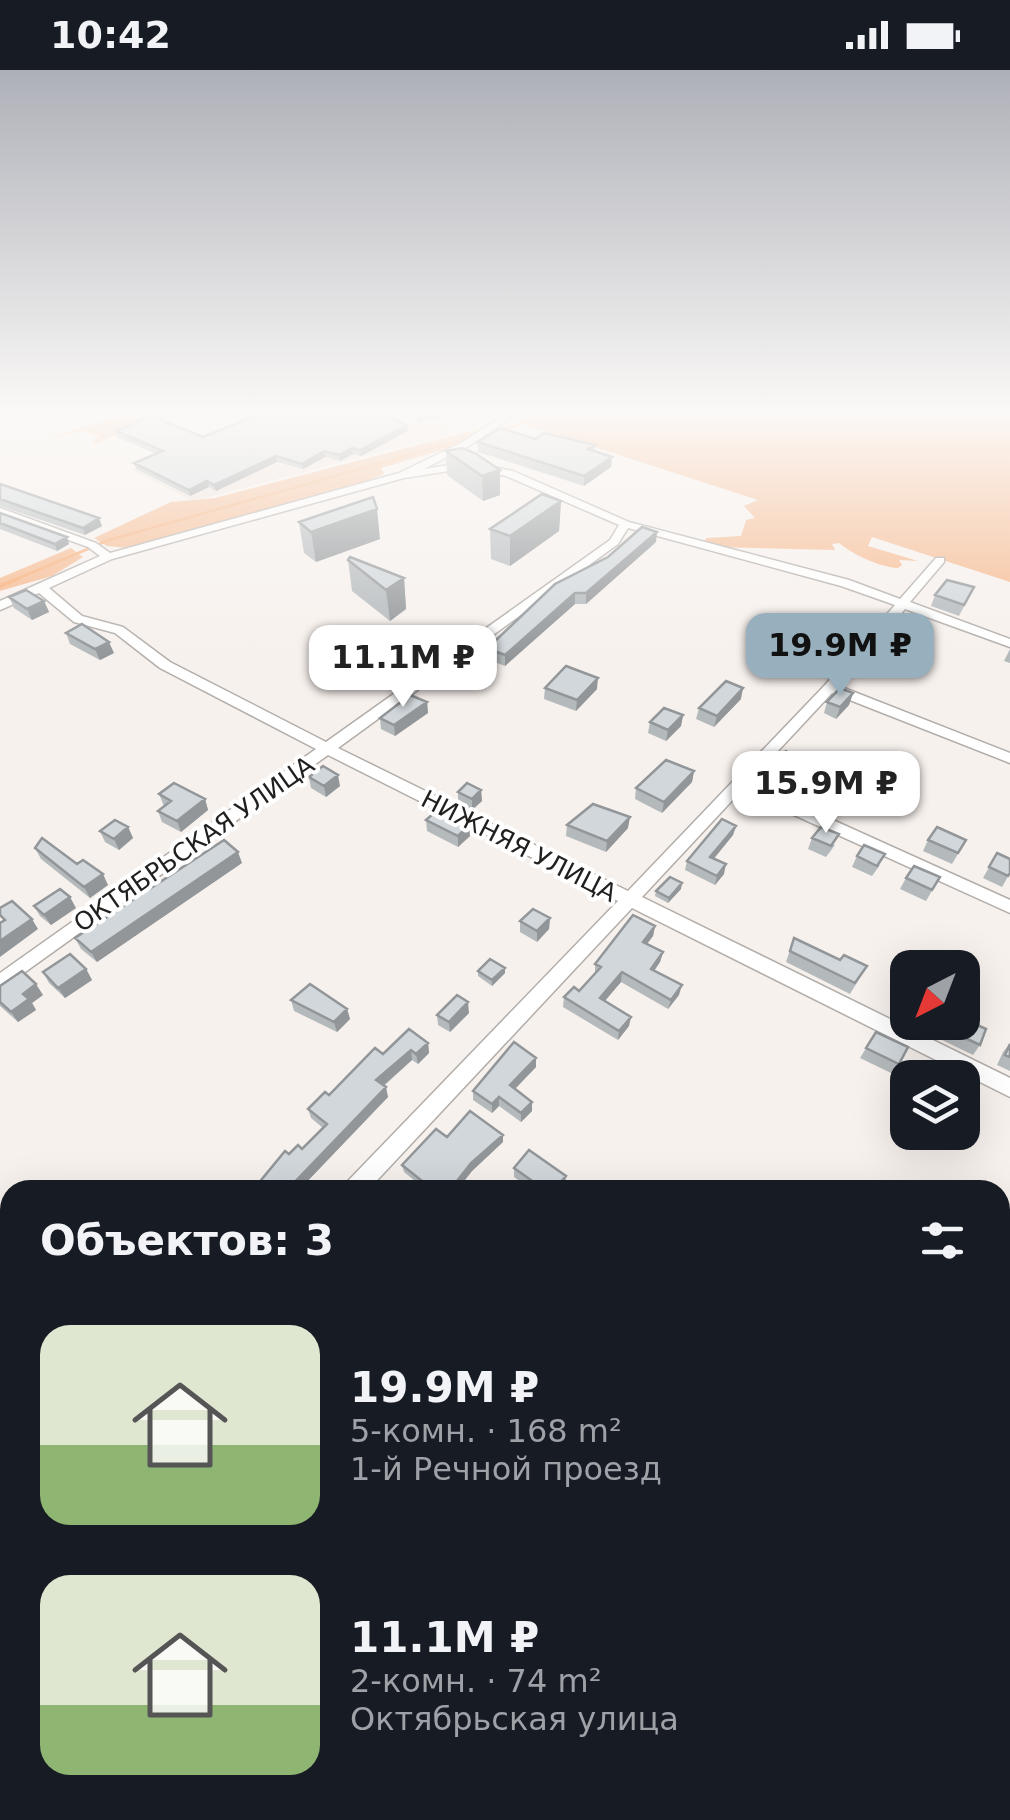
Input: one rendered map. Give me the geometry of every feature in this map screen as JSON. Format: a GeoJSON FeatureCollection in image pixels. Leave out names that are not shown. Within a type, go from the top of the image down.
{"type":"FeatureCollection","features":[{"type":"Feature","properties":{"kind":"street"},"geometry":{"type":"LineString","coordinates":[[0,606],[108,557],[325,497]]}},
{"type":"Feature","properties":{"kind":"street"},"geometry":{"type":"LineString","coordinates":[[563,497],[626,524],[845,583],[899,606],[1010,643]]}},
{"type":"Feature","properties":{"kind":"street"},"geometry":{"type":"LineString","coordinates":[[0,511],[92,545],[108,557]]}},
{"type":"Feature","properties":{"kind":"street","name":"ОКТЯБРЬСКАЯ УЛИЦА"},"geometry":{"type":"LineString","coordinates":[[0,983],[614,542],[626,524]]}},
{"type":"Feature","properties":{"kind":"street"},"geometry":{"type":"LineString","coordinates":[[363,1180],[830,688],[940,560]]}},
{"type":"Feature","properties":{"kind":"street","name":"НИЖНЯЯ УЛИЦА"},"geometry":{"type":"LineString","coordinates":[[40,587],[78,618],[120,630],[166,665],[328,750],[1010,1088]]}},
{"type":"Feature","properties":{"kind":"street"},"geometry":{"type":"LineString","coordinates":[[830,688],[1010,758]]}},
{"type":"Feature","properties":{"kind":"street"},"geometry":{"type":"LineString","coordinates":[[740,784],[1010,907]]}},
{"type":"Feature","properties":{"kind":"shaded area"},"geometry":{"type":"Polygon","coordinates":[[[312,497],[128,548],[107,546],[94,538],[171,502],[312,497]]]}},
{"type":"Feature","properties":{"kind":"shaded area"},"geometry":{"type":"Polygon","coordinates":[[[748,497],[1010,497],[1010,582],[872,537],[868,546],[918,561],[899,560],[902,565],[891,567],[867,560],[839,543],[832,544],[835,550],[718,547],[705,542],[706,538],[741,536],[746,520],[755,518],[744,506],[758,500],[748,497]]]}},
{"type":"Feature","properties":{"kind":"shaded area"},"geometry":{"type":"Polygon","coordinates":[[[71,548],[83,557],[52,576],[0,591],[0,578],[71,548]]]}},
{"type":"Feature","properties":{"kind":"building"},"geometry":{"type":"Polygon","coordinates":[[[37,497],[99,518],[83,528],[0,499],[37,497]]]}},
{"type":"Feature","properties":{"kind":"building"},"geometry":{"type":"Polygon","coordinates":[[[373,497],[377,509],[311,532],[299,522],[373,497]]]}},
{"type":"Feature","properties":{"kind":"building"},"geometry":{"type":"Polygon","coordinates":[[[538,497],[561,501],[510,536],[490,529],[538,497]]]}},
{"type":"Feature","properties":{"kind":"building"},"geometry":{"type":"Polygon","coordinates":[[[0,513],[67,537],[55,544],[0,523],[0,513]]]}},
{"type":"Feature","properties":{"kind":"building"},"geometry":{"type":"Polygon","coordinates":[[[642,527],[657,532],[586,593],[575,593],[505,655],[497,652],[484,664],[463,655],[482,639],[493,643],[555,584],[608,557],[642,527]]]}},
{"type":"Feature","properties":{"kind":"building"},"geometry":{"type":"Polygon","coordinates":[[[350,557],[404,578],[386,590],[348,560],[350,557]]]}},
{"type":"Feature","properties":{"kind":"building"},"geometry":{"type":"Polygon","coordinates":[[[947,580],[974,587],[964,605],[935,595],[947,580]]]}},
{"type":"Feature","properties":{"kind":"building"},"geometry":{"type":"Polygon","coordinates":[[[26,590],[44,601],[27,609],[9,597],[26,590]]]}},
{"type":"Feature","properties":{"kind":"building"},"geometry":{"type":"Polygon","coordinates":[[[82,624],[109,642],[95,649],[66,633],[82,624]]]}},
{"type":"Feature","properties":{"kind":"building"},"geometry":{"type":"Polygon","coordinates":[[[566,666],[598,678],[577,700],[545,688],[566,666]]]}},
{"type":"Feature","properties":{"kind":"building"},"geometry":{"type":"Polygon","coordinates":[[[726,681],[743,688],[717,716],[699,708],[726,681]]]}},
{"type":"Feature","properties":{"kind":"building"},"geometry":{"type":"Polygon","coordinates":[[[840,688],[853,693],[840,707],[827,702],[840,688]]]}},
{"type":"Feature","properties":{"kind":"building"},"geometry":{"type":"Polygon","coordinates":[[[410,695],[427,702],[394,725],[380,718],[410,695]]]}},
{"type":"Feature","properties":{"kind":"building"},"geometry":{"type":"Polygon","coordinates":[[[664,708],[683,715],[668,730],[650,722],[664,708]]]}},
{"type":"Feature","properties":{"kind":"building"},"geometry":{"type":"Polygon","coordinates":[[[786,751],[812,764],[795,782],[768,770],[786,751]]]}},
{"type":"Feature","properties":{"kind":"building"},"geometry":{"type":"Polygon","coordinates":[[[666,760],[694,771],[664,802],[636,788],[666,760]]]}},
{"type":"Feature","properties":{"kind":"building"},"geometry":{"type":"Polygon","coordinates":[[[323,766],[338,775],[324,786],[309,777],[323,766]]]}},
{"type":"Feature","properties":{"kind":"building"},"geometry":{"type":"Polygon","coordinates":[[[174,783],[205,799],[177,821],[158,811],[171,801],[159,794],[174,783]]]}},
{"type":"Feature","properties":{"kind":"building"},"geometry":{"type":"Polygon","coordinates":[[[467,783],[481,790],[472,799],[458,792],[467,783]]]}},
{"type":"Feature","properties":{"kind":"building"},"geometry":{"type":"Polygon","coordinates":[[[593,804],[630,817],[607,841],[567,825],[593,804]]]}},
{"type":"Feature","properties":{"kind":"building"},"geometry":{"type":"Polygon","coordinates":[[[442,806],[456,813],[452,817],[469,825],[458,836],[426,820],[442,806]]]}},
{"type":"Feature","properties":{"kind":"building"},"geometry":{"type":"Polygon","coordinates":[[[722,819],[736,826],[710,857],[726,864],[717,876],[687,861],[722,819]]]}},
{"type":"Feature","properties":{"kind":"building"},"geometry":{"type":"Polygon","coordinates":[[[115,820],[128,827],[114,839],[100,831],[115,820]]]}},
{"type":"Feature","properties":{"kind":"building"},"geometry":{"type":"Polygon","coordinates":[[[821,827],[839,834],[831,846],[812,838],[821,827]]]}},
{"type":"Feature","properties":{"kind":"building"},"geometry":{"type":"Polygon","coordinates":[[[937,827],[966,840],[958,853],[928,840],[937,827]]]}},
{"type":"Feature","properties":{"kind":"building"},"geometry":{"type":"Polygon","coordinates":[[[42,838],[77,864],[83,860],[103,874],[84,887],[35,848],[42,838]]]}},
{"type":"Feature","properties":{"kind":"building"},"geometry":{"type":"Polygon","coordinates":[[[224,840],[238,852],[91,952],[75,938],[224,840]]]}},
{"type":"Feature","properties":{"kind":"building"},"geometry":{"type":"Polygon","coordinates":[[[864,845],[885,854],[877,866],[857,856],[864,845]]]}},
{"type":"Feature","properties":{"kind":"building"},"geometry":{"type":"Polygon","coordinates":[[[997,853],[1010,859],[1008,876],[989,867],[997,853]]]}},
{"type":"Feature","properties":{"kind":"building"},"geometry":{"type":"Polygon","coordinates":[[[914,866],[940,877],[932,890],[906,878],[914,866]]]}},
{"type":"Feature","properties":{"kind":"building"},"geometry":{"type":"Polygon","coordinates":[[[670,877],[682,883],[669,898],[656,891],[670,877]]]}},
{"type":"Feature","properties":{"kind":"building"},"geometry":{"type":"Polygon","coordinates":[[[60,889],[70,897],[44,915],[34,906],[60,889]]]}},
{"type":"Feature","properties":{"kind":"building"},"geometry":{"type":"Polygon","coordinates":[[[12,901],[32,919],[0,941],[0,923],[5,920],[0,908],[12,901]]]}},
{"type":"Feature","properties":{"kind":"building"},"geometry":{"type":"Polygon","coordinates":[[[533,909],[550,918],[537,931],[520,921],[533,909]]]}},
{"type":"Feature","properties":{"kind":"building"},"geometry":{"type":"Polygon","coordinates":[[[633,915],[655,926],[643,942],[663,952],[651,969],[682,985],[671,1000],[622,972],[600,998],[631,1017],[619,1031],[564,997],[574,987],[579,991],[601,967],[595,964],[633,915]]]}},
{"type":"Feature","properties":{"kind":"building"},"geometry":{"type":"Polygon","coordinates":[[[794,938],[840,960],[844,955],[867,966],[855,983],[790,951],[794,938]]]}},
{"type":"Feature","properties":{"kind":"building"},"geometry":{"type":"Polygon","coordinates":[[[70,954],[86,969],[58,988],[43,972],[70,954]]]}},
{"type":"Feature","properties":{"kind":"building"},"geometry":{"type":"Polygon","coordinates":[[[490,959],[505,968],[492,980],[478,971],[490,959]]]}},
{"type":"Feature","properties":{"kind":"building"},"geometry":{"type":"Polygon","coordinates":[[[22,971],[36,984],[23,994],[29,999],[11,1012],[0,1002],[0,986],[22,971]]]}},
{"type":"Feature","properties":{"kind":"building"},"geometry":{"type":"Polygon","coordinates":[[[310,984],[347,1009],[334,1022],[291,1000],[310,984]]]}},
{"type":"Feature","properties":{"kind":"building"},"geometry":{"type":"Polygon","coordinates":[[[457,995],[468,1002],[449,1022],[437,1015],[457,995]]]}},
{"type":"Feature","properties":{"kind":"building"},"geometry":{"type":"Polygon","coordinates":[[[980,1026],[986,1029],[980,1045],[969,1040],[980,1040],[980,1026]]]}},
{"type":"Feature","properties":{"kind":"building"},"geometry":{"type":"Polygon","coordinates":[[[409,1029],[428,1043],[416,1054],[411,1050],[376,1080],[386,1087],[297,1180],[261,1180],[285,1151],[289,1154],[298,1145],[302,1149],[327,1124],[308,1109],[325,1092],[329,1095],[375,1048],[383,1054],[409,1029]]]}},
{"type":"Feature","properties":{"kind":"building"},"geometry":{"type":"Polygon","coordinates":[[[876,1032],[908,1047],[901,1060],[891,1060],[866,1048],[876,1032]]]}},
{"type":"Feature","properties":{"kind":"building"},"geometry":{"type":"Polygon","coordinates":[[[514,1042],[536,1058],[510,1085],[532,1102],[521,1113],[499,1097],[492,1104],[473,1091],[514,1042]]]}},
{"type":"Feature","properties":{"kind":"building"},"geometry":{"type":"Polygon","coordinates":[[[470,1111],[503,1135],[458,1180],[421,1180],[402,1165],[436,1129],[447,1137],[470,1111]]]}},
{"type":"Feature","properties":{"kind":"building"},"geometry":{"type":"Polygon","coordinates":[[[529,1150],[566,1176],[563,1180],[531,1180],[514,1168],[529,1150]]]}},
{"type":"Feature","properties":{"kind":"waterway"},"geometry":{"type":"LineString","coordinates":[[12,581],[109,540],[262,497]]}},
{"type":"Feature","properties":{"kind":"waterway"},"geometry":{"type":"LineString","coordinates":[[0,586],[18,579]]}}]}
